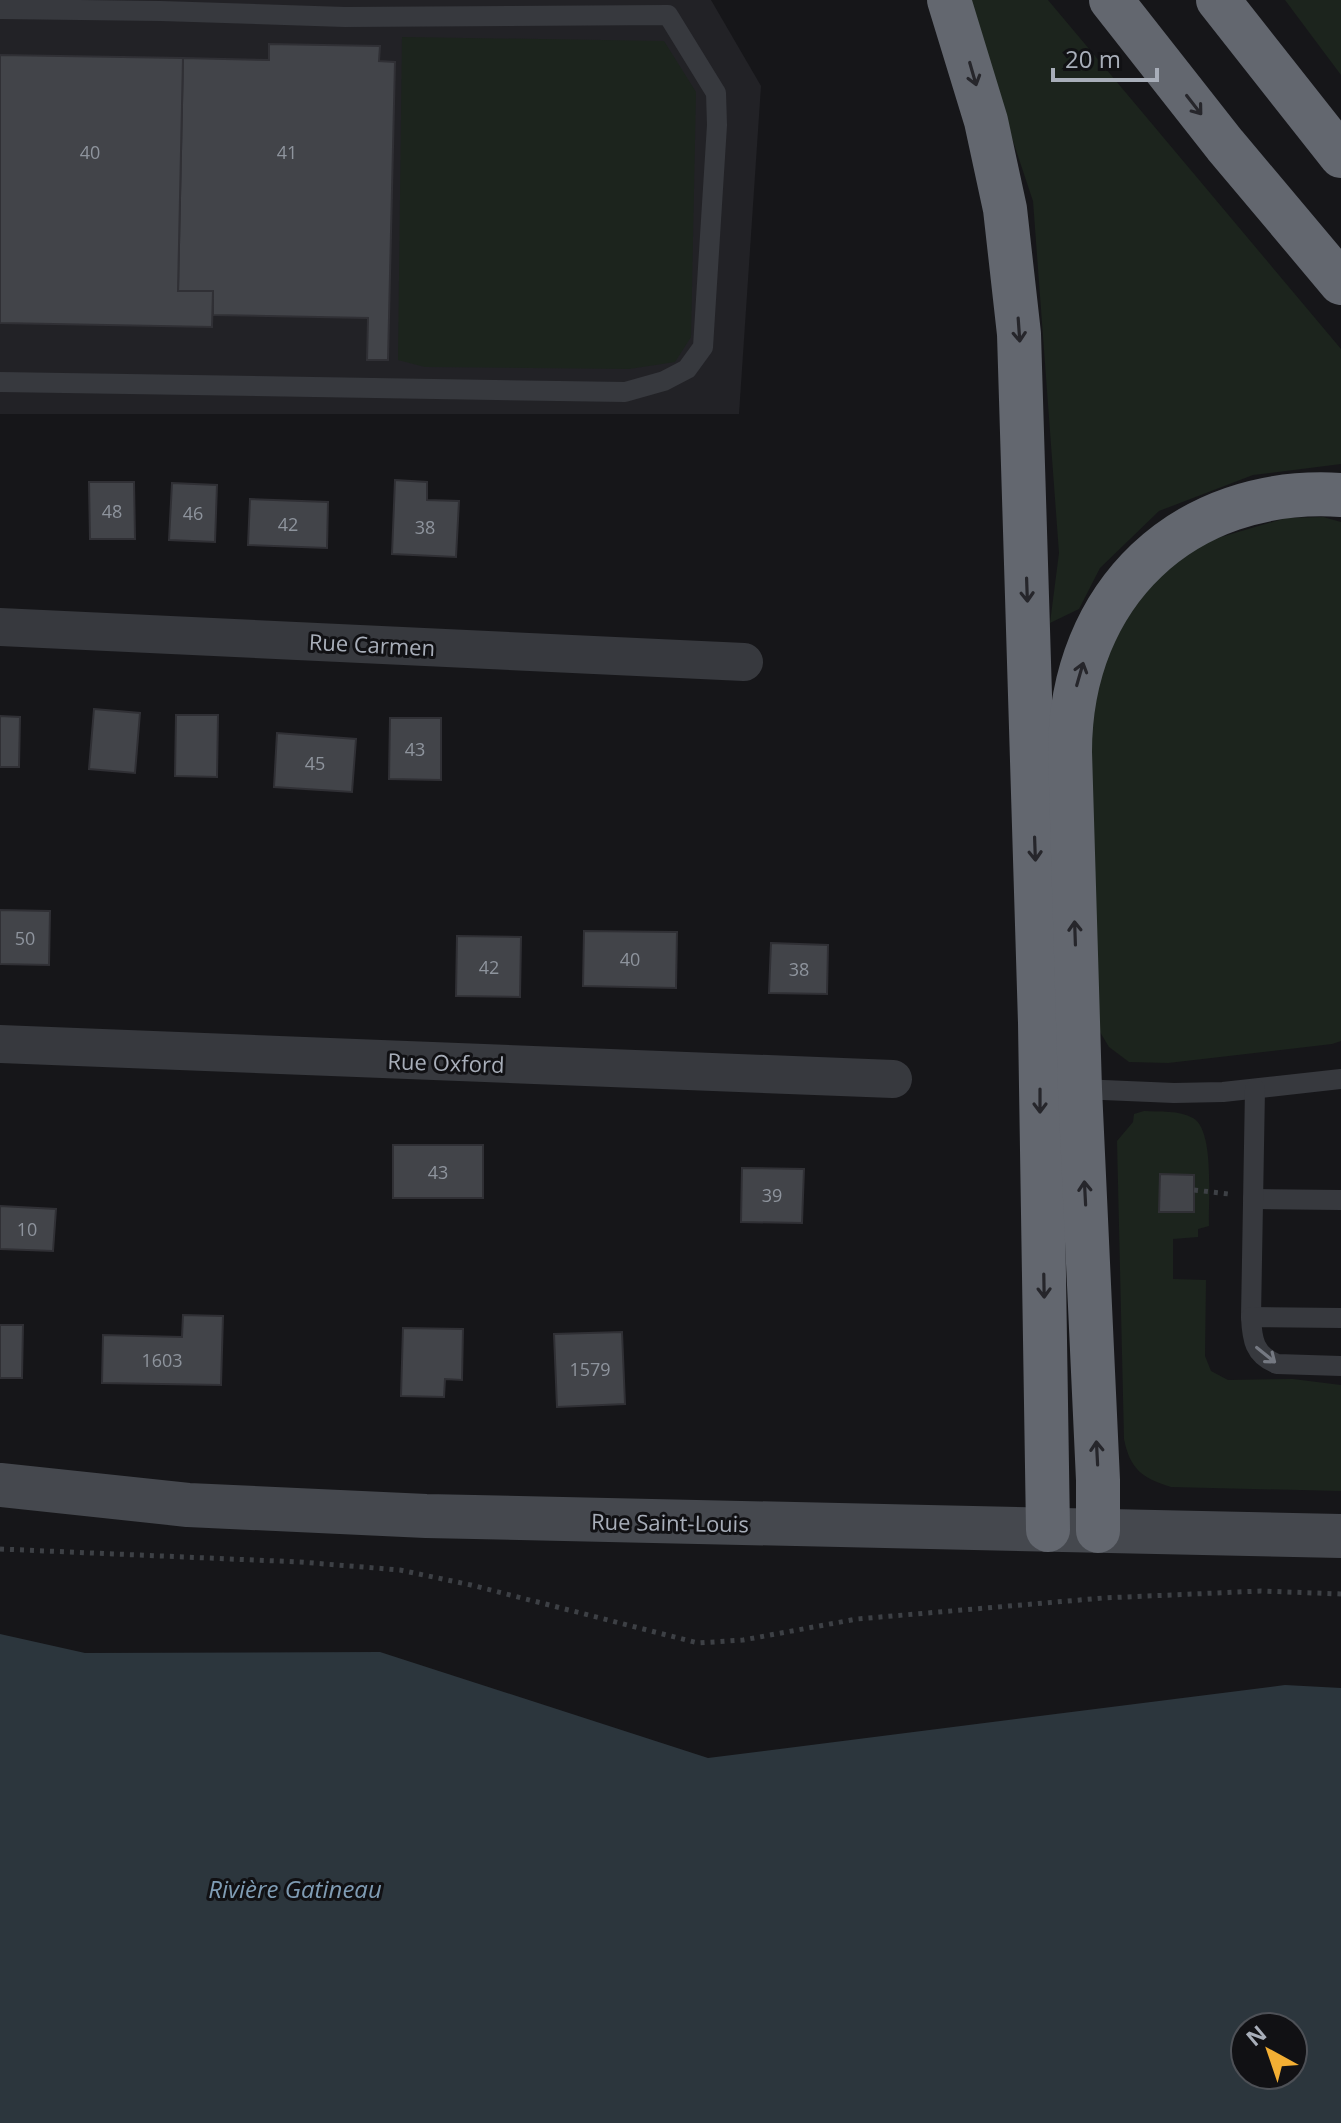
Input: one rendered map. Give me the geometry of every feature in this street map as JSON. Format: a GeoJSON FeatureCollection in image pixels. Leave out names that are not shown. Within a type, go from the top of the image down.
{"type":"FeatureCollection","features":[{"type":"Feature","properties":{"kind":"highway"},"geometry":{"type":"LineString","coordinates":[[949,0],[986,121],[1002,194],[1019,334],[1040,1023],[1048,1530]]}},
{"type":"Feature","properties":{"kind":"highway"},"geometry":{"type":"LineString","coordinates":[[1111,0],[1225,145],[1341,283]]}},
{"type":"Feature","properties":{"kind":"highway"},"geometry":{"type":"LineString","coordinates":[[1218,0],[1341,156]]}},
{"type":"Feature","properties":{"kind":"highway"},"geometry":{"type":"LineString","coordinates":[[1098,1531],[1080,1089],[1070,736],[1078,679],[1095,633],[1124,586],[1171,540],[1201,521],[1235,506],[1268,498],[1341,495]]}},
{"type":"Feature","properties":{"kind":"main road","name":"Rue Saint-Louis"},"geometry":{"type":"LineString","coordinates":[[0,1485],[188,1505],[364,1513],[1341,1536]]}},
{"type":"Feature","properties":{"kind":"street","name":"Rue Carmen"},"geometry":{"type":"LineString","coordinates":[[0,627],[744,662]]}},
{"type":"Feature","properties":{"kind":"street","name":"Rue Oxford"},"geometry":{"type":"LineString","coordinates":[[0,1044],[893,1079]]}},
{"type":"Feature","properties":{"kind":"lane"},"geometry":{"type":"LineString","coordinates":[[0,9],[401,17],[668,15],[716,93],[717,125],[703,347],[687,369],[664,381],[625,392],[0,382]]}},
{"type":"Feature","properties":{"kind":"lane"},"geometry":{"type":"LineString","coordinates":[[1080,1089],[1174,1093],[1255,1089],[1341,1079]]}},
{"type":"Feature","properties":{"kind":"lane"},"geometry":{"type":"LineString","coordinates":[[1255,1089],[1251,1317],[1255,1346],[1270,1361],[1341,1366]]}},
{"type":"Feature","properties":{"kind":"lane"},"geometry":{"type":"LineString","coordinates":[[1253,1199],[1341,1200]]}},
{"type":"Feature","properties":{"kind":"lane"},"geometry":{"type":"LineString","coordinates":[[1251,1317],[1341,1318]]}},
{"type":"Feature","properties":{"kind":"path"},"geometry":{"type":"LineString","coordinates":[[1194,1190],[1208,1190]]}},
{"type":"Feature","properties":{"kind":"path"},"geometry":{"type":"LineString","coordinates":[[0,1549],[285,1561],[400,1570],[698,1643],[743,1640],[857,1619],[1134,1596],[1261,1591],[1341,1594]]}},
{"type":"Feature","properties":{"kind":"shaded area"},"geometry":{"type":"Polygon","coordinates":[[[0,0],[711,0],[761,86],[739,414],[0,414],[0,0]]]}},
{"type":"Feature","properties":{"kind":"shaded area"},"geometry":{"type":"Polygon","coordinates":[[[966,0],[1048,0],[1341,349],[1341,464],[1253,475],[1159,511],[1100,568],[1079,609],[1050,623],[1059,553],[1033,201],[966,0]]]}},
{"type":"Feature","properties":{"kind":"shaded area"},"geometry":{"type":"Polygon","coordinates":[[[1285,0],[1341,0],[1341,75],[1285,0]]]}},
{"type":"Feature","properties":{"kind":"shaded area"},"geometry":{"type":"Polygon","coordinates":[[[402,37],[664,41],[696,92],[691,337],[675,362],[629,369],[425,367],[398,360],[402,37]]]}},
{"type":"Feature","properties":{"kind":"shaded area"},"geometry":{"type":"Polygon","coordinates":[[[1323,517],[1341,522],[1341,1041],[1168,1063],[1129,1062],[1109,1047],[1092,1019],[1090,708],[1120,611],[1177,550],[1286,518],[1323,517]]]}},
{"type":"Feature","properties":{"kind":"shaded area"},"geometry":{"type":"Polygon","coordinates":[[[1144,1111],[1188,1115],[1200,1125],[1205,1137],[1209,1168],[1209,1226],[1198,1229],[1198,1237],[1173,1239],[1173,1279],[1206,1280],[1205,1356],[1211,1371],[1228,1380],[1293,1379],[1341,1385],[1341,1491],[1171,1487],[1145,1476],[1130,1458],[1124,1439],[1117,1141],[1133,1122],[1134,1114],[1144,1111]]]}},
{"type":"Feature","properties":{"kind":"water","name":"Rivière Gatineau"},"geometry":{"type":"Polygon","coordinates":[[[0,1634],[85,1653],[380,1652],[708,1758],[1285,1685],[1341,1688],[1341,2123],[0,2123],[0,1634]]]}},
{"type":"Feature","properties":{"kind":"building"},"geometry":{"type":"Polygon","coordinates":[[[269,44],[380,46],[379,61],[395,62],[388,360],[367,360],[368,318],[213,315],[213,291],[178,291],[183,58],[269,60],[269,44]]]}},
{"type":"Feature","properties":{"kind":"building"},"geometry":{"type":"Polygon","coordinates":[[[0,55],[183,58],[178,291],[213,291],[212,327],[0,323],[0,55]]]}},
{"type":"Feature","properties":{"kind":"building"},"geometry":{"type":"Polygon","coordinates":[[[395,480],[427,482],[427,500],[459,501],[456,557],[392,554],[395,480]]]}},
{"type":"Feature","properties":{"kind":"building"},"geometry":{"type":"Polygon","coordinates":[[[89,482],[134,482],[135,539],[90,539],[89,482]]]}},
{"type":"Feature","properties":{"kind":"building"},"geometry":{"type":"Polygon","coordinates":[[[172,483],[217,485],[215,542],[169,540],[172,483]]]}},
{"type":"Feature","properties":{"kind":"building"},"geometry":{"type":"Polygon","coordinates":[[[250,499],[328,502],[327,548],[248,545],[250,499]]]}},
{"type":"Feature","properties":{"kind":"building"},"geometry":{"type":"Polygon","coordinates":[[[94,709],[140,713],[135,773],[89,769],[94,709]]]}},
{"type":"Feature","properties":{"kind":"building"},"geometry":{"type":"Polygon","coordinates":[[[176,715],[218,715],[217,777],[175,776],[176,715]]]}},
{"type":"Feature","properties":{"kind":"building"},"geometry":{"type":"Polygon","coordinates":[[[0,716],[20,717],[19,767],[0,767],[0,716]]]}},
{"type":"Feature","properties":{"kind":"building"},"geometry":{"type":"Polygon","coordinates":[[[390,718],[441,718],[441,780],[389,779],[390,718]]]}},
{"type":"Feature","properties":{"kind":"building"},"geometry":{"type":"Polygon","coordinates":[[[277,733],[356,739],[352,792],[274,787],[277,733]]]}},
{"type":"Feature","properties":{"kind":"building"},"geometry":{"type":"Polygon","coordinates":[[[0,910],[50,911],[49,965],[0,964],[0,910]]]}},
{"type":"Feature","properties":{"kind":"building"},"geometry":{"type":"Polygon","coordinates":[[[584,931],[677,932],[676,988],[583,986],[584,931]]]}},
{"type":"Feature","properties":{"kind":"building"},"geometry":{"type":"Polygon","coordinates":[[[457,936],[521,937],[520,997],[456,996],[457,936]]]}},
{"type":"Feature","properties":{"kind":"building"},"geometry":{"type":"Polygon","coordinates":[[[771,943],[828,945],[827,994],[769,993],[771,943]]]}},
{"type":"Feature","properties":{"kind":"building"},"geometry":{"type":"Polygon","coordinates":[[[393,1145],[483,1145],[483,1198],[393,1198],[393,1145]]]}},
{"type":"Feature","properties":{"kind":"building"},"geometry":{"type":"Polygon","coordinates":[[[742,1168],[804,1169],[802,1223],[741,1222],[742,1168]]]}},
{"type":"Feature","properties":{"kind":"building"},"geometry":{"type":"Polygon","coordinates":[[[1160,1174],[1194,1175],[1194,1212],[1159,1212],[1160,1174]]]}},
{"type":"Feature","properties":{"kind":"building"},"geometry":{"type":"Polygon","coordinates":[[[0,1206],[56,1209],[53,1251],[0,1249],[0,1206]]]}},
{"type":"Feature","properties":{"kind":"building"},"geometry":{"type":"Polygon","coordinates":[[[183,1315],[223,1316],[221,1385],[102,1383],[103,1335],[182,1337],[183,1315]]]}},
{"type":"Feature","properties":{"kind":"building"},"geometry":{"type":"Polygon","coordinates":[[[0,1325],[23,1325],[22,1378],[0,1378],[0,1325]]]}},
{"type":"Feature","properties":{"kind":"building"},"geometry":{"type":"Polygon","coordinates":[[[403,1328],[463,1329],[462,1380],[445,1379],[444,1397],[401,1396],[403,1328]]]}},
{"type":"Feature","properties":{"kind":"building"},"geometry":{"type":"Polygon","coordinates":[[[622,1332],[625,1404],[557,1407],[554,1334],[622,1332]]]}}]}
